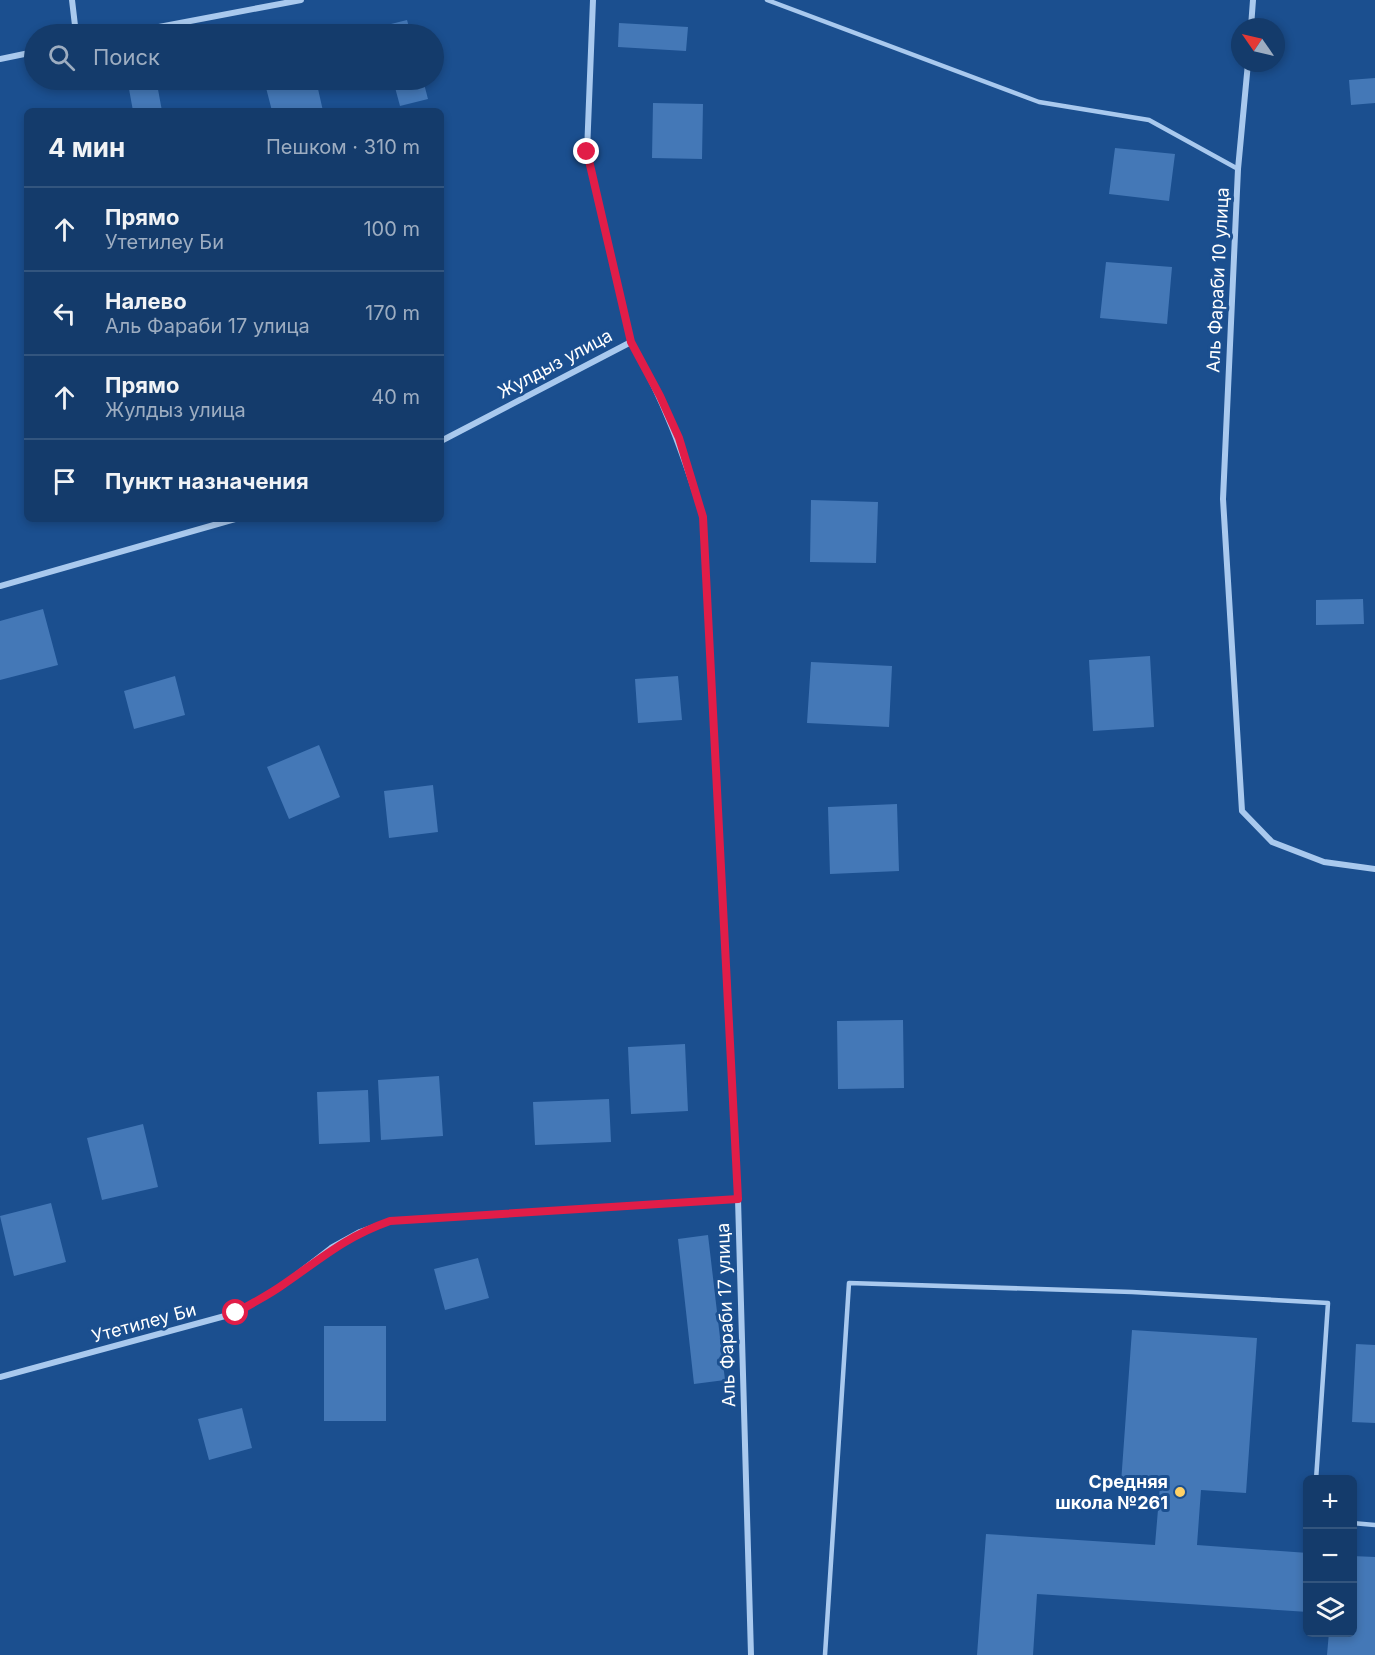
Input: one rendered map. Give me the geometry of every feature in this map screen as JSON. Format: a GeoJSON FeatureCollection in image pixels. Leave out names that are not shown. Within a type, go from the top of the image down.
{"type":"FeatureCollection","features":[{"type":"Feature","properties":{"kind":"street"},"geometry":{"type":"LineString","coordinates":[[72,0],[75,24]]}},
{"type":"Feature","properties":{"kind":"street"},"geometry":{"type":"LineString","coordinates":[[174,24],[300,0]]}},
{"type":"Feature","properties":{"kind":"street","name":"Жулдыз улица"},"geometry":{"type":"LineString","coordinates":[[444,439],[631,342],[587,152],[593,0]]}},
{"type":"Feature","properties":{"kind":"street"},"geometry":{"type":"LineString","coordinates":[[1252,18],[1253,0]]}},
{"type":"Feature","properties":{"kind":"street"},"geometry":{"type":"LineString","coordinates":[[0,60],[24,54]]}},
{"type":"Feature","properties":{"kind":"street","name":"Аль Фараби 10 улица"},"geometry":{"type":"LineString","coordinates":[[1247,72],[1238,170],[1223,499],[1242,811],[1272,842],[1324,862],[1375,869]]}},
{"type":"Feature","properties":{"kind":"street","name":"Аль Фараби 17 улица"},"geometry":{"type":"LineString","coordinates":[[631,342],[679,438],[703,517],[738,1199],[751,1655]]}},
{"type":"Feature","properties":{"kind":"street"},"geometry":{"type":"LineString","coordinates":[[0,585],[224,522]]}},
{"type":"Feature","properties":{"kind":"street","name":"Утетилеу Би"},"geometry":{"type":"LineString","coordinates":[[0,1377],[236,1313],[282,1286],[331,1248],[360,1232],[390,1221],[738,1199]]}},
{"type":"Feature","properties":{"kind":"lane"},"geometry":{"type":"LineString","coordinates":[[767,0],[1039,102],[1149,120],[1238,170]]}},
{"type":"Feature","properties":{"kind":"lane"},"geometry":{"type":"LineString","coordinates":[[825,1655],[849,1283],[1132,1293],[1328,1303],[1316,1475]]}},
{"type":"Feature","properties":{"kind":"lane"},"geometry":{"type":"LineString","coordinates":[[1357,1523],[1375,1525]]}},
{"type":"Feature","properties":{"kind":"building"},"geometry":{"type":"Polygon","coordinates":[[[407,20],[408,24],[391,24],[407,20]]]}},
{"type":"Feature","properties":{"kind":"building"},"geometry":{"type":"Polygon","coordinates":[[[619,23],[688,27],[686,51],[618,47],[619,23]]]}},
{"type":"Feature","properties":{"kind":"building"},"geometry":{"type":"Polygon","coordinates":[[[1375,78],[1375,103],[1351,105],[1349,80],[1375,78]]]}},
{"type":"Feature","properties":{"kind":"building"},"geometry":{"type":"Polygon","coordinates":[[[129,90],[158,90],[161,108],[132,108],[129,90]]]}},
{"type":"Feature","properties":{"kind":"building"},"geometry":{"type":"Polygon","coordinates":[[[267,90],[318,90],[322,108],[271,108],[267,90]]]}},
{"type":"Feature","properties":{"kind":"building"},"geometry":{"type":"Polygon","coordinates":[[[396,90],[426,90],[428,99],[400,106],[396,90]]]}},
{"type":"Feature","properties":{"kind":"building"},"geometry":{"type":"Polygon","coordinates":[[[653,103],[703,104],[702,159],[652,158],[653,103]]]}},
{"type":"Feature","properties":{"kind":"building"},"geometry":{"type":"Polygon","coordinates":[[[1115,148],[1175,154],[1169,201],[1109,194],[1115,148]]]}},
{"type":"Feature","properties":{"kind":"building"},"geometry":{"type":"Polygon","coordinates":[[[1106,262],[1172,267],[1167,324],[1100,318],[1106,262]]]}},
{"type":"Feature","properties":{"kind":"building"},"geometry":{"type":"Polygon","coordinates":[[[811,500],[878,502],[876,563],[810,562],[811,500]]]}},
{"type":"Feature","properties":{"kind":"building"},"geometry":{"type":"Polygon","coordinates":[[[1363,599],[1364,624],[1316,625],[1316,600],[1363,599]]]}},
{"type":"Feature","properties":{"kind":"building"},"geometry":{"type":"Polygon","coordinates":[[[43,609],[58,665],[0,680],[0,621],[43,609]]]}},
{"type":"Feature","properties":{"kind":"building"},"geometry":{"type":"Polygon","coordinates":[[[1150,656],[1154,727],[1093,731],[1089,660],[1150,656]]]}},
{"type":"Feature","properties":{"kind":"building"},"geometry":{"type":"Polygon","coordinates":[[[811,662],[892,666],[889,727],[807,723],[811,662]]]}},
{"type":"Feature","properties":{"kind":"building"},"geometry":{"type":"Polygon","coordinates":[[[175,676],[185,715],[134,729],[124,691],[175,676]]]}},
{"type":"Feature","properties":{"kind":"building"},"geometry":{"type":"Polygon","coordinates":[[[678,676],[682,720],[638,723],[635,679],[678,676]]]}},
{"type":"Feature","properties":{"kind":"building"},"geometry":{"type":"Polygon","coordinates":[[[319,745],[340,797],[289,819],[267,767],[319,745]]]}},
{"type":"Feature","properties":{"kind":"building"},"geometry":{"type":"Polygon","coordinates":[[[433,785],[438,832],[389,838],[384,791],[433,785]]]}},
{"type":"Feature","properties":{"kind":"building"},"geometry":{"type":"Polygon","coordinates":[[[897,804],[899,871],[830,874],[828,807],[897,804]]]}},
{"type":"Feature","properties":{"kind":"building"},"geometry":{"type":"Polygon","coordinates":[[[903,1020],[904,1088],[838,1089],[837,1021],[903,1020]]]}},
{"type":"Feature","properties":{"kind":"building"},"geometry":{"type":"Polygon","coordinates":[[[685,1044],[688,1111],[631,1114],[628,1047],[685,1044]]]}},
{"type":"Feature","properties":{"kind":"building"},"geometry":{"type":"Polygon","coordinates":[[[439,1076],[443,1136],[381,1140],[378,1080],[439,1076]]]}},
{"type":"Feature","properties":{"kind":"building"},"geometry":{"type":"Polygon","coordinates":[[[368,1090],[370,1142],[319,1144],[317,1092],[368,1090]]]}},
{"type":"Feature","properties":{"kind":"building"},"geometry":{"type":"Polygon","coordinates":[[[609,1099],[611,1142],[535,1145],[533,1102],[609,1099]]]}},
{"type":"Feature","properties":{"kind":"building"},"geometry":{"type":"Polygon","coordinates":[[[143,1124],[158,1187],[102,1200],[87,1138],[143,1124]]]}},
{"type":"Feature","properties":{"kind":"building"},"geometry":{"type":"Polygon","coordinates":[[[51,1203],[66,1262],[14,1276],[0,1216],[51,1203]]]}},
{"type":"Feature","properties":{"kind":"building"},"geometry":{"type":"Polygon","coordinates":[[[708,1235],[725,1380],[694,1384],[678,1239],[708,1235]]]}},
{"type":"Feature","properties":{"kind":"building"},"geometry":{"type":"Polygon","coordinates":[[[478,1258],[489,1298],[445,1310],[434,1269],[478,1258]]]}},
{"type":"Feature","properties":{"kind":"building"},"geometry":{"type":"Polygon","coordinates":[[[324,1326],[386,1326],[386,1421],[324,1421],[324,1326]]]}},
{"type":"Feature","properties":{"kind":"building","name":"Средняя школа №261"},"geometry":{"type":"Polygon","coordinates":[[[1132,1330],[1257,1338],[1246,1493],[1201,1490],[1197,1545],[1303,1553],[1303,1612],[1037,1594],[1033,1655],[977,1655],[986,1534],[1155,1545],[1160,1486],[1121,1483],[1132,1330]]]}},
{"type":"Feature","properties":{"kind":"building"},"geometry":{"type":"Polygon","coordinates":[[[1356,1344],[1375,1345],[1375,1423],[1352,1422],[1356,1344]]]}},
{"type":"Feature","properties":{"kind":"building"},"geometry":{"type":"Polygon","coordinates":[[[242,1408],[252,1448],[209,1460],[198,1419],[242,1408]]]}},
{"type":"Feature","properties":{"kind":"building"},"geometry":{"type":"Polygon","coordinates":[[[1357,1556],[1375,1557],[1375,1655],[1327,1655],[1329,1637],[1357,1637],[1357,1556]]]}},
{"type":"Feature","properties":{"kind":"place","name":"Средняя школа №261"},"geometry":{"type":"Point","coordinates":[1180,1492]}},
{"type":"Feature","properties":{"kind":"route"},"geometry":{"type":"LineString","coordinates":[[236,1313],[282,1286],[331,1248],[360,1232],[390,1221],[738,1199],[703,517],[679,438],[631,342],[587,152]]}}]}
